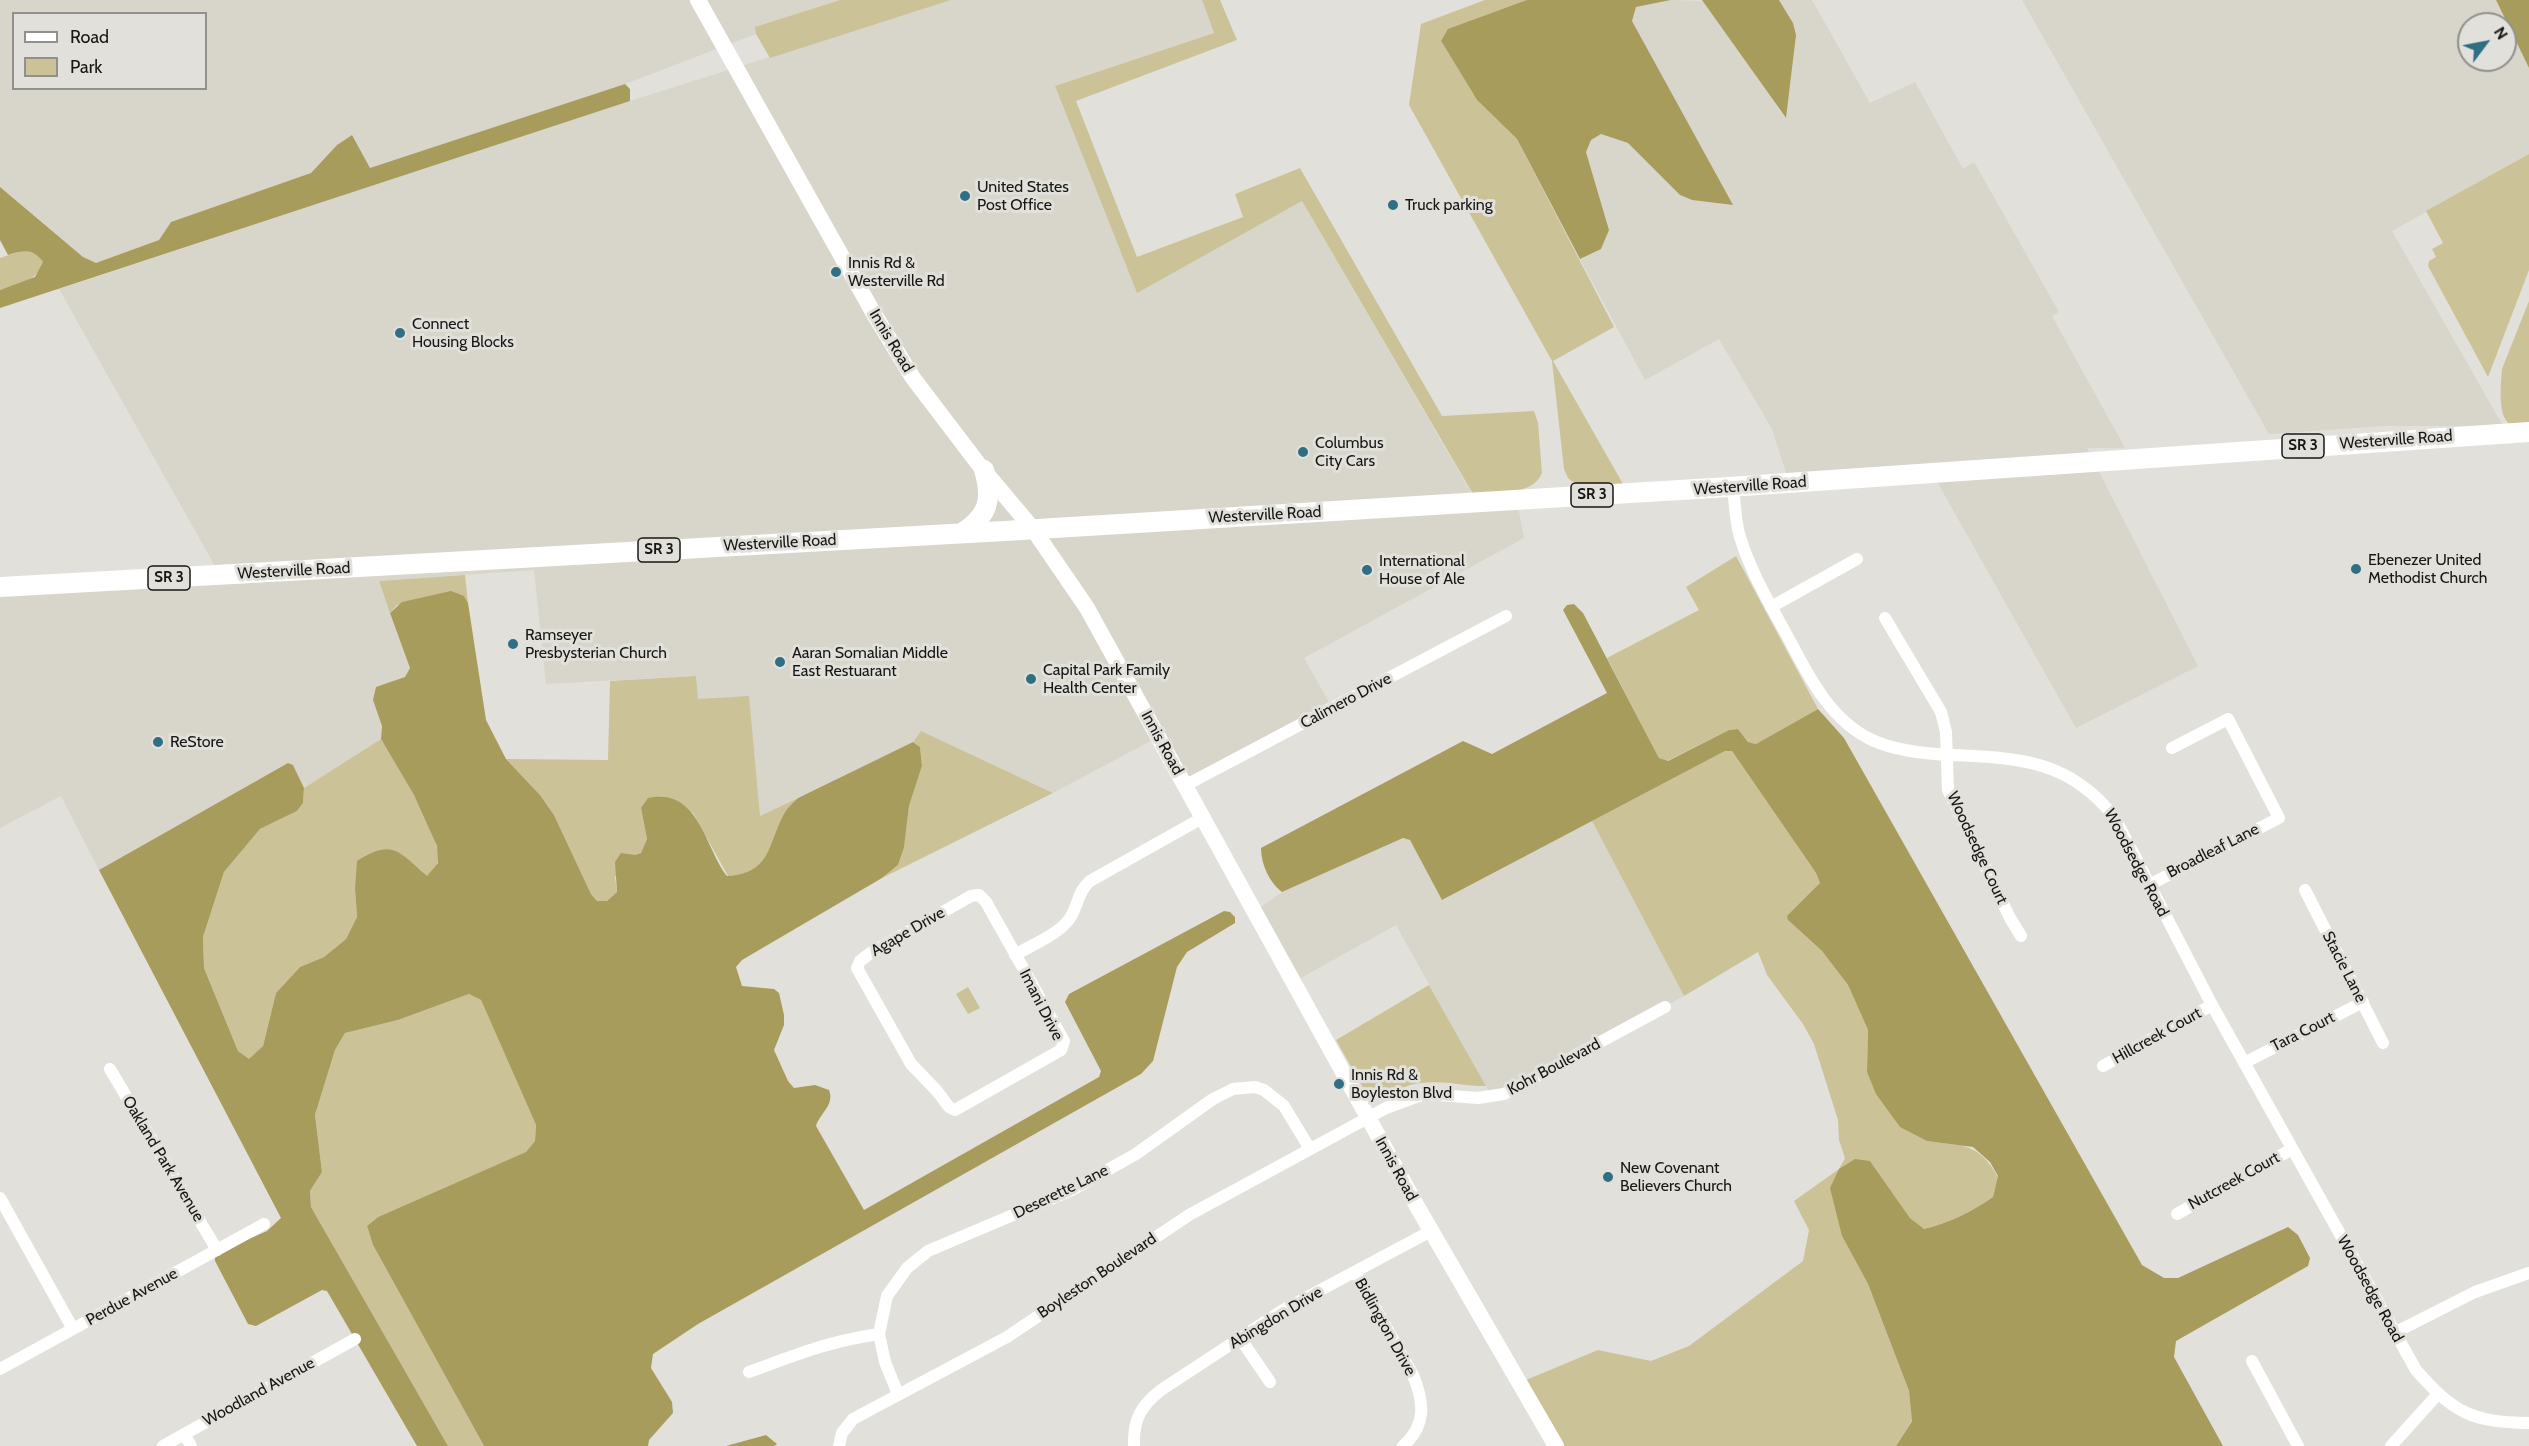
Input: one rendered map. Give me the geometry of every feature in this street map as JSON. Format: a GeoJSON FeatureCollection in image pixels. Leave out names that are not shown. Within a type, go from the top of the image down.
{"type":"FeatureCollection","features":[{"type":"Feature","properties":{"kind":"main road","name":"Innis Road"},"geometry":{"type":"LineString","coordinates":[[698,0],[874,314],[914,378],[984,470],[1033,529],[1087,608],[1431,1231],[1556,1446]]}},
{"type":"Feature","properties":{"kind":"main road","name":"Westerville Road"},"geometry":{"type":"LineString","coordinates":[[0,587],[1733,487],[2255,449],[2529,432]]}},
{"type":"Feature","properties":{"kind":"main road"},"geometry":{"type":"LineString","coordinates":[[962,533],[976,525],[983,516],[989,487],[984,470]]}},
{"type":"Feature","properties":{"kind":"street","name":"Woodsedge Road"},"geometry":{"type":"LineString","coordinates":[[1733,487],[1739,535],[1755,578],[1812,683],[1825,701],[1846,722],[1871,740],[1900,749],[1945,755],[2000,758],[2049,767],[2067,774],[2103,802],[2115,818],[2212,1005],[2416,1370],[2437,1395],[2463,1413],[2494,1422],[2529,1423]]}},
{"type":"Feature","properties":{"kind":"street"},"geometry":{"type":"LineString","coordinates":[[1771,607],[1857,559]]}},
{"type":"Feature","properties":{"kind":"street","name":"Calimero Drive"},"geometry":{"type":"LineString","coordinates":[[1186,785],[1266,745],[1506,616]]}},
{"type":"Feature","properties":{"kind":"street","name":"Woodsedge Court"},"geometry":{"type":"LineString","coordinates":[[1885,618],[1941,712],[1946,732],[1948,790],[2021,936]]}},
{"type":"Feature","properties":{"kind":"street","name":"Broadleaf Lane"},"geometry":{"type":"LineString","coordinates":[[2149,885],[2279,818],[2228,719],[2172,748]]}},
{"type":"Feature","properties":{"kind":"street","name":"Imani Drive"},"geometry":{"type":"LineString","coordinates":[[944,1100],[955,1110],[1061,1050],[1064,1041],[1015,955],[1064,925],[1071,917],[1082,889],[1090,881],[1203,817]]}},
{"type":"Feature","properties":{"kind":"street","name":"Stacie Lane"},"geometry":{"type":"LineString","coordinates":[[2305,890],[2383,1043]]}},
{"type":"Feature","properties":{"kind":"street","name":"Agape Drive"},"geometry":{"type":"LineString","coordinates":[[944,1100],[911,1064],[859,973],[857,968],[860,961],[971,896],[979,895],[986,902],[1015,955]]}},
{"type":"Feature","properties":{"kind":"street","name":"Tara Court"},"geometry":{"type":"LineString","coordinates":[[2244,1063],[2362,1002]]}},
{"type":"Feature","properties":{"kind":"street","name":"Hillcreek Court"},"geometry":{"type":"LineString","coordinates":[[2103,1066],[2212,1005]]}},
{"type":"Feature","properties":{"kind":"street","name":"Kohr Boulevard"},"geometry":{"type":"LineString","coordinates":[[1369,1119],[1386,1108],[1424,1094],[1478,1098],[1504,1094],[1665,1007]]}},
{"type":"Feature","properties":{"kind":"street","name":"Oakland Park Avenue"},"geometry":{"type":"LineString","coordinates":[[110,1069],[216,1250]]}},
{"type":"Feature","properties":{"kind":"street","name":"Deserette Lane"},"geometry":{"type":"LineString","coordinates":[[898,1394],[885,1362],[879,1334],[887,1296],[907,1268],[928,1251],[1072,1190],[1136,1154],[1213,1099],[1233,1089],[1255,1087],[1264,1090],[1284,1106],[1310,1149]]}},
{"type":"Feature","properties":{"kind":"street","name":"Boyleston Boulevard"},"geometry":{"type":"LineString","coordinates":[[839,1446],[842,1433],[854,1419],[1007,1337],[1189,1215],[1369,1119]]}},
{"type":"Feature","properties":{"kind":"street","name":"Nutcreek Court"},"geometry":{"type":"LineString","coordinates":[[2177,1214],[2292,1149]]}},
{"type":"Feature","properties":{"kind":"street"},"geometry":{"type":"LineString","coordinates":[[0,1198],[73,1329]]}},
{"type":"Feature","properties":{"kind":"street","name":"Perdue Avenue"},"geometry":{"type":"LineString","coordinates":[[0,1369],[264,1224]]}},
{"type":"Feature","properties":{"kind":"street","name":"Abingdon Drive"},"geometry":{"type":"LineString","coordinates":[[1134,1446],[1135,1423],[1144,1403],[1283,1310],[1431,1231]]}},
{"type":"Feature","properties":{"kind":"street","name":"Bidlington Drive"},"geometry":{"type":"LineString","coordinates":[[1355,1272],[1413,1375],[1419,1390],[1422,1417],[1413,1435],[1403,1446]]}},
{"type":"Feature","properties":{"kind":"street"},"geometry":{"type":"LineString","coordinates":[[2394,1333],[2475,1292],[2529,1273]]}},
{"type":"Feature","properties":{"kind":"street"},"geometry":{"type":"LineString","coordinates":[[749,1372],[818,1346],[879,1334]]}},
{"type":"Feature","properties":{"kind":"street"},"geometry":{"type":"LineString","coordinates":[[1240,1338],[1270,1382]]}},
{"type":"Feature","properties":{"kind":"street","name":"Woodland Avenue"},"geometry":{"type":"LineString","coordinates":[[163,1446],[355,1339]]}},
{"type":"Feature","properties":{"kind":"street"},"geometry":{"type":"LineString","coordinates":[[2252,1361],[2298,1446]]}},
{"type":"Feature","properties":{"kind":"street"},"geometry":{"type":"LineString","coordinates":[[2391,1446],[2437,1395]]}},
{"type":"Feature","properties":{"kind":"street"},"geometry":{"type":"LineString","coordinates":[[184,1434],[191,1446]]}},
{"type":"Feature","properties":{"kind":"shaded area"},"geometry":{"type":"Polygon","coordinates":[[[0,0],[840,0],[756,27],[756,34],[625,84],[370,168],[352,135],[337,145],[311,173],[171,222],[159,240],[96,264],[83,257],[0,187],[0,0]]]}},
{"type":"Feature","properties":{"kind":"shaded area"},"geometry":{"type":"Polygon","coordinates":[[[951,0],[1202,0],[1214,33],[1055,86],[1137,292],[1302,201],[1472,494],[1515,490],[1524,538],[1304,658],[1329,702],[1181,782],[1156,738],[1053,793],[921,732],[913,742],[760,816],[697,699],[696,676],[546,684],[534,570],[379,581],[410,668],[405,677],[373,700],[382,726],[381,739],[304,788],[293,765],[288,763],[99,870],[61,796],[0,828],[0,587],[220,575],[59,289],[630,101],[951,0]]]}},
{"type":"Feature","properties":{"kind":"shaded area"},"geometry":{"type":"Polygon","coordinates":[[[1527,0],[1671,0],[1636,7],[1632,21],[1733,205],[1692,200],[1680,195],[1628,143],[1601,134],[1591,140],[1586,152],[1609,230],[1601,249],[1580,259],[1517,139],[1477,100],[1441,41],[1448,29],[1527,0]]]}},
{"type":"Feature","properties":{"kind":"shaded area"},"geometry":{"type":"Polygon","coordinates":[[[1671,0],[1704,1],[1785,118],[1793,23],[1779,0],[1812,0],[1870,103],[1915,82],[1963,169],[1974,162],[2059,312],[2052,316],[2125,448],[2087,448],[2198,666],[2076,728],[1931,471],[1789,482],[1772,429],[1719,339],[1645,380],[1580,259],[1600,249],[1609,230],[1586,152],[1591,140],[1601,134],[1628,143],[1680,195],[1692,200],[1732,205],[1632,21],[1636,7],[1671,0]]]}},
{"type":"Feature","properties":{"kind":"shaded area"},"geometry":{"type":"Polygon","coordinates":[[[1702,0],[1779,0],[1793,23],[1796,35],[1786,118],[1702,0]]]}},
{"type":"Feature","properties":{"kind":"shaded area"},"geometry":{"type":"Polygon","coordinates":[[[2022,0],[2496,0],[2502,12],[2457,12],[2457,72],[2517,72],[2517,43],[2529,68],[2529,154],[2392,231],[2503,426],[2384,426],[2269,434],[2022,0]]]}},
{"type":"Feature","properties":{"kind":"shaded area"},"geometry":{"type":"Polygon","coordinates":[[[2496,0],[2529,0],[2529,68],[2517,43],[2517,12],[2502,12],[2496,0]]]}},
{"type":"Feature","properties":{"kind":"shaded area"},"geometry":{"type":"Polygon","coordinates":[[[625,84],[630,89],[630,101],[0,308],[0,290],[35,277],[43,262],[35,254],[27,251],[8,255],[0,240],[0,187],[83,257],[96,263],[159,240],[171,222],[311,173],[337,145],[352,135],[370,168],[625,84]]]}},
{"type":"Feature","properties":{"kind":"shaded area"},"geometry":{"type":"Polygon","coordinates":[[[451,591],[464,596],[468,603],[486,720],[506,759],[540,795],[554,815],[591,894],[597,901],[607,901],[617,892],[615,862],[621,853],[635,855],[641,853],[647,839],[641,808],[648,798],[665,797],[679,802],[690,810],[727,876],[742,874],[761,863],[785,812],[798,798],[913,742],[920,747],[922,766],[909,806],[904,848],[898,865],[882,878],[742,960],[736,967],[742,986],[774,989],[779,993],[784,1025],[774,1050],[788,1081],[794,1088],[815,1085],[829,1090],[829,1105],[816,1126],[864,1210],[1099,1077],[1101,1071],[1065,1002],[1069,994],[1224,911],[1230,912],[1235,917],[1235,923],[1187,952],[1177,967],[1153,1061],[1141,1074],[698,1324],[653,1354],[651,1368],[672,1402],[673,1413],[649,1440],[648,1446],[484,1446],[373,1245],[367,1226],[378,1217],[526,1152],[535,1141],[536,1125],[481,1000],[469,994],[398,1020],[345,1033],[335,1050],[315,1115],[322,1172],[310,1191],[311,1207],[448,1446],[417,1446],[327,1291],[322,1290],[256,1326],[248,1324],[215,1261],[215,1254],[267,1231],[281,1218],[99,870],[288,763],[293,765],[304,788],[303,803],[297,811],[260,829],[224,872],[203,937],[204,968],[238,1051],[249,1059],[263,1046],[276,993],[300,967],[324,957],[346,939],[357,917],[355,889],[357,861],[379,850],[388,849],[402,855],[427,876],[438,863],[437,846],[414,795],[381,739],[382,726],[373,700],[376,687],[405,677],[410,668],[390,613],[402,602],[451,591]]]}},
{"type":"Feature","properties":{"kind":"shaded area"},"geometry":{"type":"Polygon","coordinates":[[[1574,604],[1583,613],[1659,758],[1668,761],[1729,730],[1738,729],[1748,742],[1756,744],[1818,709],[1844,738],[2142,1265],[2164,1278],[2178,1278],[2288,1227],[2298,1235],[2310,1258],[2308,1266],[2176,1341],[2174,1357],[2223,1446],[1896,1446],[1912,1421],[1909,1391],[1868,1284],[1842,1236],[1830,1188],[1839,1169],[1855,1159],[1870,1161],[1910,1218],[1924,1229],[1960,1216],[1993,1197],[1998,1176],[1990,1162],[1973,1147],[1927,1141],[1900,1127],[1876,1094],[1867,1072],[1868,1030],[1848,985],[1822,951],[1788,920],[1787,916],[1820,883],[1816,873],[1732,751],[1725,751],[1442,900],[1410,840],[1403,838],[1282,892],[1273,883],[1264,866],[1261,848],[1463,741],[1492,754],[1607,693],[1563,610],[1567,605],[1574,604]]]}},
{"type":"Feature","properties":{"kind":"shaded area"},"geometry":{"type":"Polygon","coordinates":[[[1592,821],[1684,996],[1513,1090],[1492,1097],[1396,925],[1292,983],[1254,912],[1282,892],[1403,838],[1410,840],[1443,900],[1592,821]]]}},
{"type":"Feature","properties":{"kind":"shaded area"},"geometry":{"type":"Polygon","coordinates":[[[766,1435],[777,1444],[774,1446],[726,1446],[766,1435]]]}},
{"type":"Feature","properties":{"kind":"green space"},"geometry":{"type":"Polygon","coordinates":[[[840,0],[951,0],[770,58],[756,34],[755,27],[840,0]]]}},
{"type":"Feature","properties":{"kind":"green space"},"geometry":{"type":"Polygon","coordinates":[[[1202,0],[1220,0],[1237,40],[1076,101],[1137,257],[1243,217],[1235,194],[1300,168],[1442,416],[1534,411],[1538,423],[1542,473],[1530,486],[1512,492],[1473,494],[1302,201],[1137,293],[1055,86],[1214,33],[1202,0]]]}},
{"type":"Feature","properties":{"kind":"green space"},"geometry":{"type":"Polygon","coordinates":[[[1485,0],[1527,0],[1441,41],[1477,100],[1517,139],[1614,327],[1553,361],[1623,484],[1578,486],[1568,478],[1564,469],[1552,361],[1409,105],[1421,24],[1485,0]]]}},
{"type":"Feature","properties":{"kind":"green space"},"geometry":{"type":"Polygon","coordinates":[[[2529,154],[2529,270],[2488,377],[2428,266],[2429,261],[2436,257],[2432,249],[2443,243],[2426,211],[2529,154]]]}},
{"type":"Feature","properties":{"kind":"green space"},"geometry":{"type":"Polygon","coordinates":[[[24,250],[37,254],[43,262],[40,269],[26,281],[0,290],[0,258],[24,250]]]}},
{"type":"Feature","properties":{"kind":"green space"},"geometry":{"type":"Polygon","coordinates":[[[2529,301],[2529,424],[2512,425],[2506,420],[2501,407],[2502,369],[2529,301]]]}},
{"type":"Feature","properties":{"kind":"green space"},"geometry":{"type":"Polygon","coordinates":[[[1736,556],[1818,709],[1756,744],[1748,742],[1738,729],[1729,730],[1667,761],[1659,758],[1607,658],[1699,610],[1686,587],[1736,556]]]}},
{"type":"Feature","properties":{"kind":"green space"},"geometry":{"type":"Polygon","coordinates":[[[465,575],[468,603],[464,596],[397,605],[390,613],[379,581],[465,575]]]}},
{"type":"Feature","properties":{"kind":"green space"},"geometry":{"type":"Polygon","coordinates":[[[696,676],[698,699],[749,696],[760,816],[798,798],[785,812],[767,855],[761,863],[743,874],[728,876],[693,813],[641,808],[647,839],[641,853],[635,855],[615,877],[617,892],[607,901],[597,901],[591,894],[554,815],[540,795],[506,759],[608,760],[610,681],[696,676]]]}},
{"type":"Feature","properties":{"kind":"green space"},"geometry":{"type":"Polygon","coordinates":[[[921,731],[1053,793],[882,878],[898,865],[904,848],[909,806],[922,766],[920,747],[913,742],[921,731]]]}},
{"type":"Feature","properties":{"kind":"green space"},"geometry":{"type":"Polygon","coordinates":[[[381,739],[426,818],[438,850],[438,861],[427,876],[355,889],[357,917],[346,939],[324,957],[300,967],[276,993],[263,1046],[249,1060],[238,1051],[204,968],[203,937],[224,872],[260,829],[297,811],[303,803],[304,788],[381,739]]]}},
{"type":"Feature","properties":{"kind":"green space"},"geometry":{"type":"Polygon","coordinates":[[[1725,751],[1732,751],[1816,873],[1820,883],[1788,920],[1822,951],[1848,985],[1868,1030],[1867,1072],[1927,1141],[1969,1148],[1984,1157],[1998,1177],[1993,1197],[1960,1216],[1923,1229],[1910,1218],[1870,1161],[1842,1236],[1868,1284],[1909,1391],[1912,1420],[1896,1446],[1563,1446],[1526,1380],[1598,1350],[1651,1361],[1689,1346],[1803,1261],[1809,1230],[1794,1201],[1839,1169],[1845,1158],[1839,1140],[1838,1120],[1814,1044],[1803,1024],[1767,975],[1758,952],[1684,996],[1592,821],[1725,751]]]}},
{"type":"Feature","properties":{"kind":"green space"},"geometry":{"type":"Polygon","coordinates":[[[1429,985],[1486,1086],[1439,1082],[1420,1083],[1382,1097],[1371,1096],[1366,1093],[1336,1040],[1429,985]]]}},
{"type":"Feature","properties":{"kind":"green space"},"geometry":{"type":"Polygon","coordinates":[[[968,987],[980,1008],[968,1014],[956,994],[968,987]]]}},
{"type":"Feature","properties":{"kind":"green space"},"geometry":{"type":"Polygon","coordinates":[[[469,994],[481,1000],[536,1125],[535,1141],[527,1152],[378,1217],[367,1226],[373,1245],[484,1446],[448,1446],[311,1207],[310,1191],[322,1172],[315,1115],[335,1050],[345,1033],[398,1020],[469,994]]]}},
{"type":"Feature","properties":{"kind":"place","name":"United States Post Office"},"geometry":{"type":"Point","coordinates":[965,196]}},
{"type":"Feature","properties":{"kind":"place","name":"Truck parking"},"geometry":{"type":"Point","coordinates":[1393,205]}},
{"type":"Feature","properties":{"kind":"place","name":"Innis Rd & Westerville Rd"},"geometry":{"type":"Point","coordinates":[836,272]}},
{"type":"Feature","properties":{"kind":"place","name":"Connect Housing Blocks"},"geometry":{"type":"Point","coordinates":[400,333]}},
{"type":"Feature","properties":{"kind":"place","name":"Columbus City Cars"},"geometry":{"type":"Point","coordinates":[1303,452]}},
{"type":"Feature","properties":{"kind":"place","name":"Ebenezer United Methodist Church"},"geometry":{"type":"Point","coordinates":[2356,569]}},
{"type":"Feature","properties":{"kind":"place","name":"International House of Ale"},"geometry":{"type":"Point","coordinates":[1367,570]}},
{"type":"Feature","properties":{"kind":"place","name":"Ramseyer Presbysterian Church"},"geometry":{"type":"Point","coordinates":[513,644]}},
{"type":"Feature","properties":{"kind":"place","name":"Aaran Somalian Middle East Restuarant"},"geometry":{"type":"Point","coordinates":[780,662]}},
{"type":"Feature","properties":{"kind":"place","name":"Capital Park Family Health Center"},"geometry":{"type":"Point","coordinates":[1031,679]}},
{"type":"Feature","properties":{"kind":"place","name":"ReStore"},"geometry":{"type":"Point","coordinates":[158,742]}},
{"type":"Feature","properties":{"kind":"place","name":"Innis Rd & Boyleston Blvd"},"geometry":{"type":"Point","coordinates":[1339,1084]}},
{"type":"Feature","properties":{"kind":"place","name":"New Covenant Believers Church"},"geometry":{"type":"Point","coordinates":[1608,1177]}}]}
